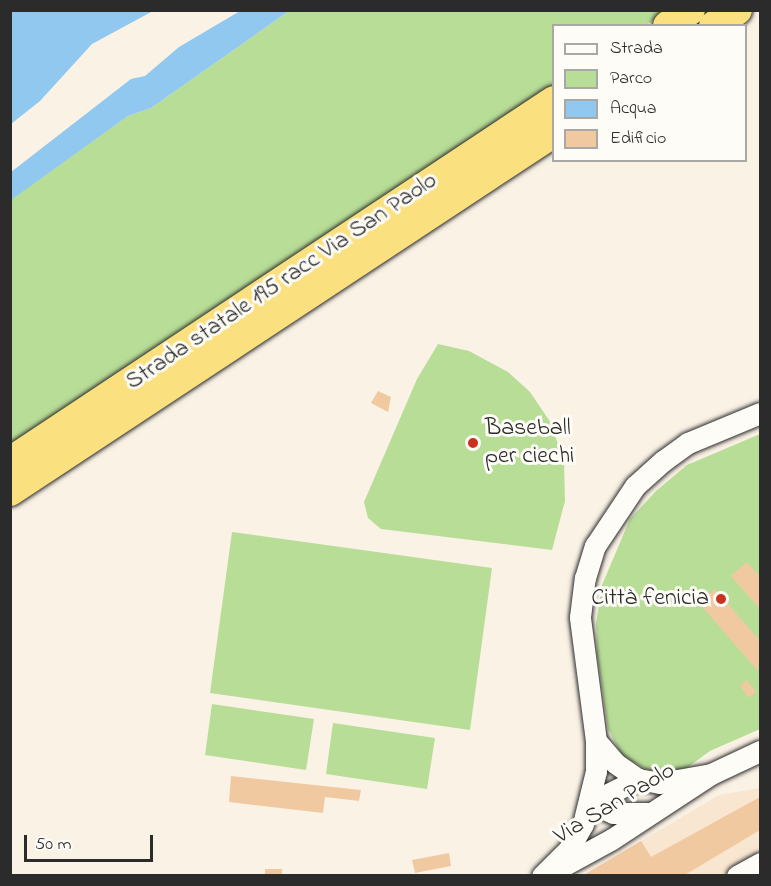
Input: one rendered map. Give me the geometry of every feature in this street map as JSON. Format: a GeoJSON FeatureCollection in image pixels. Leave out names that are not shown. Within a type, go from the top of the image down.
{"type":"FeatureCollection","features":[{"type":"Feature","properties":{"kind":"highway"},"geometry":{"type":"LineString","coordinates":[[671,24],[690,10]]}},
{"type":"Feature","properties":{"kind":"highway"},"geometry":{"type":"LineString","coordinates":[[717,24],[737,10]]}},
{"type":"Feature","properties":{"kind":"highway","name":"Strada statale 195 racc Via San Paolo"},"geometry":{"type":"LineString","coordinates":[[13,483],[552,102]]}},
{"type":"Feature","properties":{"kind":"highway","name":"Strada statale 195 racc Via San Paolo"},"geometry":{"type":"LineString","coordinates":[[13,483],[552,133]]}},
{"type":"Feature","properties":{"kind":"street","name":"Via San Paolo"},"geometry":{"type":"LineString","coordinates":[[543,876],[569,849],[590,803],[596,741],[580,616],[585,578],[595,546],[634,486],[663,461],[688,443],[760,413]]}},
{"type":"Feature","properties":{"kind":"street","name":"Via San Paolo"},"geometry":{"type":"LineString","coordinates":[[596,741],[615,763],[638,779],[660,783],[711,774]]}},
{"type":"Feature","properties":{"kind":"street","name":"Via San Paolo"},"geometry":{"type":"LineString","coordinates":[[543,876],[711,774],[760,751]]}},
{"type":"Feature","properties":{"kind":"street"},"geometry":{"type":"LineString","coordinates":[[590,803],[638,779]]}},
{"type":"Feature","properties":{"kind":"street"},"geometry":{"type":"LineString","coordinates":[[590,803],[613,813],[650,813]]}},
{"type":"Feature","properties":{"kind":"street"},"geometry":{"type":"LineString","coordinates":[[736,876],[760,863]]}},
{"type":"Feature","properties":{"kind":"shaded area"},"geometry":{"type":"Polygon","coordinates":[[[760,788],[760,875],[582,876],[719,795],[760,788]]]}},
{"type":"Feature","properties":{"kind":"green space"},"geometry":{"type":"Polygon","coordinates":[[[289,11],[669,11],[648,24],[552,24],[552,88],[11,446],[10,200],[128,116],[151,108],[289,11]]]}},
{"type":"Feature","properties":{"kind":"green space","name":"Baseball per ciechi"},"geometry":{"type":"Polygon","coordinates":[[[438,344],[469,351],[508,372],[530,392],[551,423],[564,463],[565,501],[552,550],[381,529],[368,518],[364,502],[417,379],[438,344]]]}},
{"type":"Feature","properties":{"kind":"green space"},"geometry":{"type":"Polygon","coordinates":[[[760,434],[760,729],[710,751],[684,770],[650,771],[622,756],[608,729],[597,652],[596,624],[602,585],[630,519],[656,491],[687,465],[760,434]]]}},
{"type":"Feature","properties":{"kind":"green space"},"geometry":{"type":"Polygon","coordinates":[[[232,532],[492,568],[470,730],[210,693],[232,532]]]}},
{"type":"Feature","properties":{"kind":"green space"},"geometry":{"type":"Polygon","coordinates":[[[212,704],[314,719],[306,770],[205,755],[212,704]]]}},
{"type":"Feature","properties":{"kind":"green space"},"geometry":{"type":"Polygon","coordinates":[[[333,723],[435,738],[427,789],[326,774],[333,723]]]}},
{"type":"Feature","properties":{"kind":"water"},"geometry":{"type":"Polygon","coordinates":[[[11,10],[153,11],[92,44],[40,101],[11,124],[11,10]]]}},
{"type":"Feature","properties":{"kind":"water"},"geometry":{"type":"Polygon","coordinates":[[[240,11],[289,11],[151,108],[128,116],[11,200],[11,172],[131,79],[145,76],[179,47],[240,11]]]}},
{"type":"Feature","properties":{"kind":"building"},"geometry":{"type":"Polygon","coordinates":[[[378,391],[391,397],[388,412],[371,403],[378,391]]]}},
{"type":"Feature","properties":{"kind":"building"},"geometry":{"type":"Polygon","coordinates":[[[747,562],[760,577],[760,609],[731,576],[747,562]]]}},
{"type":"Feature","properties":{"kind":"building"},"geometry":{"type":"Polygon","coordinates":[[[715,589],[760,641],[758,671],[699,603],[715,589]]]}},
{"type":"Feature","properties":{"kind":"building"},"geometry":{"type":"Polygon","coordinates":[[[747,680],[756,692],[749,698],[740,686],[747,680]]]}},
{"type":"Feature","properties":{"kind":"building"},"geometry":{"type":"Polygon","coordinates":[[[231,776],[361,790],[359,801],[325,797],[323,813],[229,802],[231,776]]]}},
{"type":"Feature","properties":{"kind":"building"},"geometry":{"type":"Polygon","coordinates":[[[760,797],[760,830],[683,876],[582,876],[641,841],[651,857],[760,797]]]}},
{"type":"Feature","properties":{"kind":"building"},"geometry":{"type":"Polygon","coordinates":[[[449,853],[451,866],[415,873],[412,860],[449,853]]]}},
{"type":"Feature","properties":{"kind":"building"},"geometry":{"type":"Polygon","coordinates":[[[265,869],[282,869],[282,876],[265,876],[265,869]]]}},
{"type":"Feature","properties":{"kind":"place","name":"Baseball per ciechi"},"geometry":{"type":"Point","coordinates":[473,443]}},
{"type":"Feature","properties":{"kind":"place","name":"Città fenicia"},"geometry":{"type":"Point","coordinates":[721,599]}}]}
